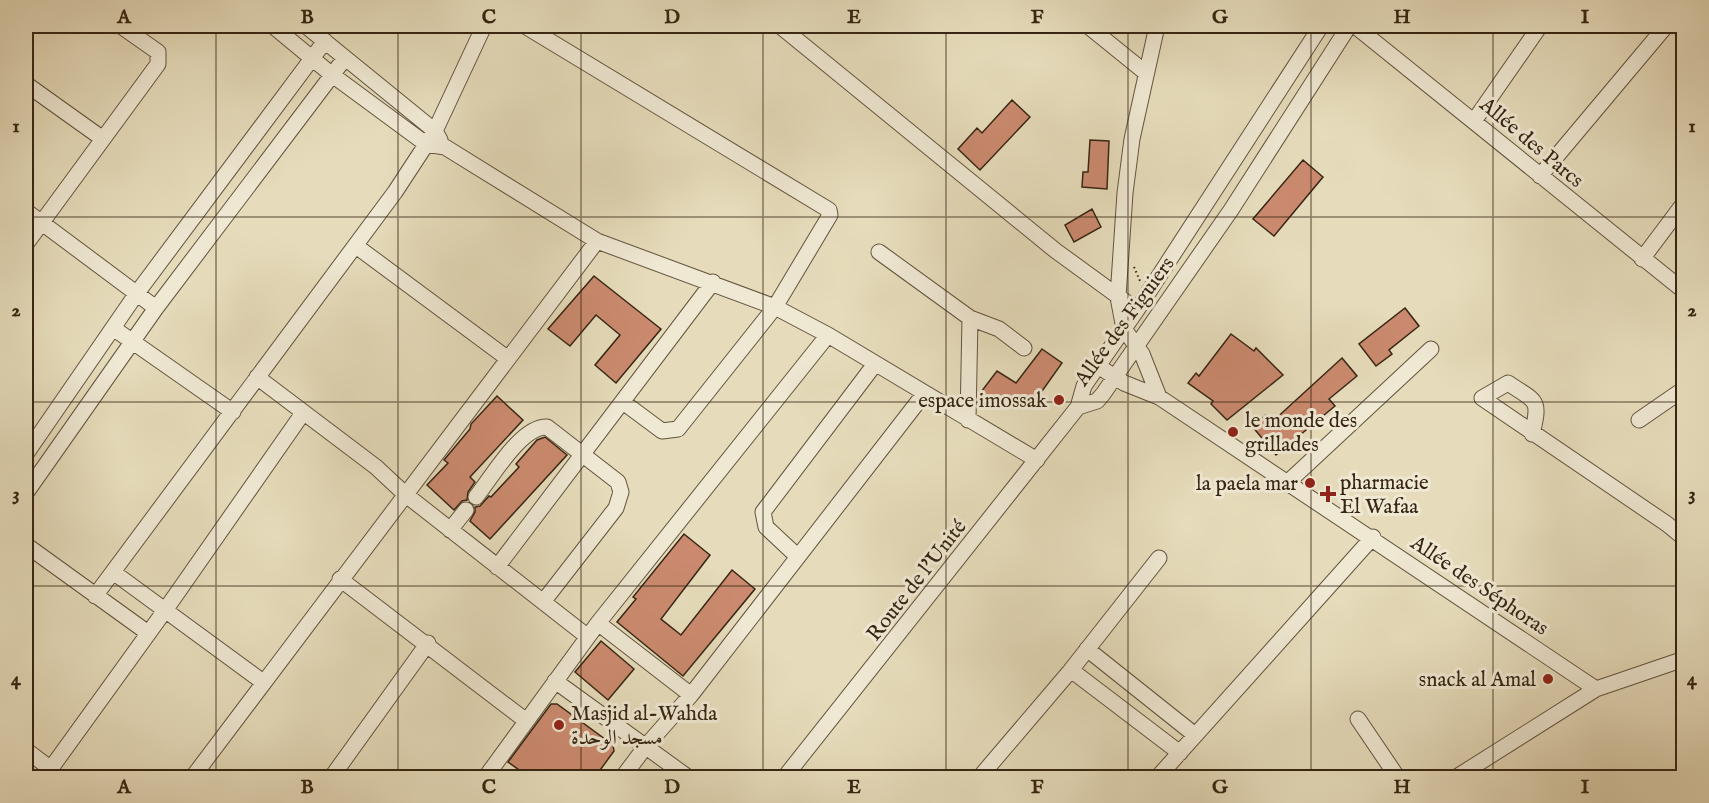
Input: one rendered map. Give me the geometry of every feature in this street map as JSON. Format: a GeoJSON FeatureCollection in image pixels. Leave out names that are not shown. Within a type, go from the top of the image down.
{"type":"FeatureCollection","features":[{"type":"Feature","properties":{"kind":"street"},"geometry":{"type":"LineString","coordinates":[[26,244],[159,58],[158,52],[121,26]]}},
{"type":"Feature","properties":{"kind":"street"},"geometry":{"type":"LineString","coordinates":[[273,26],[331,74],[597,241],[713,282],[775,307],[828,335],[1037,460]]}},
{"type":"Feature","properties":{"kind":"street"},"geometry":{"type":"LineString","coordinates":[[306,26],[345,58],[430,138]]}},
{"type":"Feature","properties":{"kind":"street"},"geometry":{"type":"LineString","coordinates":[[95,596],[356,246],[430,138],[484,26]]}},
{"type":"Feature","properties":{"kind":"street"},"geometry":{"type":"LineString","coordinates":[[525,26],[829,210],[830,215],[775,307],[678,429],[662,431],[622,402]]}},
{"type":"Feature","properties":{"kind":"street"},"geometry":{"type":"LineString","coordinates":[[780,26],[1056,250],[1137,310]]}},
{"type":"Feature","properties":{"kind":"street"},"geometry":{"type":"LineString","coordinates":[[1088,26],[1146,73]]}},
{"type":"Feature","properties":{"kind":"street"},"geometry":{"type":"LineString","coordinates":[[1157,26],[1132,139],[1118,297],[1124,329],[1136,344],[1155,382],[1159,397]]}},
{"type":"Feature","properties":{"kind":"street","name":"Allée des Figuiers"},"geometry":{"type":"LineString","coordinates":[[1078,407],[1082,389],[1137,310],[1321,26]]}},
{"type":"Feature","properties":{"kind":"street","name":"Allée des Figuiers"},"geometry":{"type":"LineString","coordinates":[[1078,407],[1097,401],[1231,210],[1349,26]]}},
{"type":"Feature","properties":{"kind":"street","name":"Allée des Parcs"},"geometry":{"type":"LineString","coordinates":[[1355,26],[1683,291]]}},
{"type":"Feature","properties":{"kind":"street"},"geometry":{"type":"LineString","coordinates":[[1474,122],[1540,26]]}},
{"type":"Feature","properties":{"kind":"street"},"geometry":{"type":"LineString","coordinates":[[1540,176],[1666,26]]}},
{"type":"Feature","properties":{"kind":"street"},"geometry":{"type":"LineString","coordinates":[[26,454],[137,293],[325,41]]}},
{"type":"Feature","properties":{"kind":"street"},"geometry":{"type":"LineString","coordinates":[[26,493],[156,308],[345,58]]}},
{"type":"Feature","properties":{"kind":"street"},"geometry":{"type":"LineString","coordinates":[[26,84],[103,139]]}},
{"type":"Feature","properties":{"kind":"street"},"geometry":{"type":"LineString","coordinates":[[1642,259],[1683,203]]}},
{"type":"Feature","properties":{"kind":"street"},"geometry":{"type":"LineString","coordinates":[[26,211],[156,308]]}},
{"type":"Feature","properties":{"kind":"street"},"geometry":{"type":"LineString","coordinates":[[192,777],[597,241]]}},
{"type":"Feature","properties":{"kind":"street"},"geometry":{"type":"LineString","coordinates":[[356,246],[507,358]]}},
{"type":"Feature","properties":{"kind":"street"},"geometry":{"type":"LineString","coordinates":[[879,252],[970,318],[999,329],[1024,348]]}},
{"type":"Feature","properties":{"kind":"street"},"geometry":{"type":"LineString","coordinates":[[497,567],[713,282]]}},
{"type":"Feature","properties":{"kind":"street"},"geometry":{"type":"LineString","coordinates":[[968,420],[970,318]]}},
{"type":"Feature","properties":{"kind":"street"},"geometry":{"type":"LineString","coordinates":[[113,328],[232,412]]}},
{"type":"Feature","properties":{"kind":"street"},"geometry":{"type":"LineString","coordinates":[[485,777],[598,623],[828,335]]}},
{"type":"Feature","properties":{"kind":"street"},"geometry":{"type":"LineString","coordinates":[[1286,483],[1431,350]]}},
{"type":"Feature","properties":{"kind":"street"},"geometry":{"type":"LineString","coordinates":[[797,556],[766,527],[763,512],[874,364]]}},
{"type":"Feature","properties":{"kind":"street","name":"Allée des Séphoras"},"geometry":{"type":"LineString","coordinates":[[1098,366],[1134,388],[1159,397],[1286,483],[1372,537],[1596,689]]}},
{"type":"Feature","properties":{"kind":"street"},"geometry":{"type":"LineString","coordinates":[[257,377],[376,467],[406,495],[588,637]]}},
{"type":"Feature","properties":{"kind":"street"},"geometry":{"type":"LineString","coordinates":[[1639,420],[1683,389]]}},
{"type":"Feature","properties":{"kind":"street"},"geometry":{"type":"LineString","coordinates":[[622,777],[691,695],[924,394]]}},
{"type":"Feature","properties":{"kind":"street","name":"Route de l'Unité"},"geometry":{"type":"LineString","coordinates":[[784,777],[1078,407]]}},
{"type":"Feature","properties":{"kind":"street"},"geometry":{"type":"LineString","coordinates":[[26,750],[47,773],[166,609],[303,413]]}},
{"type":"Feature","properties":{"kind":"street"},"geometry":{"type":"LineString","coordinates":[[476,497],[524,436],[540,426],[547,427],[618,482],[620,500],[543,602]]}},
{"type":"Feature","properties":{"kind":"street"},"geometry":{"type":"LineString","coordinates":[[1532,434],[1683,538]]}},
{"type":"Feature","properties":{"kind":"street"},"geometry":{"type":"LineString","coordinates":[[450,530],[466,510]]}},
{"type":"Feature","properties":{"kind":"street"},"geometry":{"type":"LineString","coordinates":[[1157,777],[1372,537]]}},
{"type":"Feature","properties":{"kind":"street"},"geometry":{"type":"LineString","coordinates":[[26,545],[148,633]]}},
{"type":"Feature","properties":{"kind":"street"},"geometry":{"type":"LineString","coordinates":[[979,777],[1071,670],[1159,558]]}},
{"type":"Feature","properties":{"kind":"street"},"geometry":{"type":"LineString","coordinates":[[113,572],[263,682]]}},
{"type":"Feature","properties":{"kind":"street"},"geometry":{"type":"LineString","coordinates":[[340,579],[428,643],[525,720]]}},
{"type":"Feature","properties":{"kind":"street"},"geometry":{"type":"LineString","coordinates":[[598,623],[691,695]]}},
{"type":"Feature","properties":{"kind":"street"},"geometry":{"type":"LineString","coordinates":[[331,777],[428,643]]}},
{"type":"Feature","properties":{"kind":"street"},"geometry":{"type":"LineString","coordinates":[[1087,649],[1195,735]]}},
{"type":"Feature","properties":{"kind":"street"},"geometry":{"type":"LineString","coordinates":[[1455,777],[1596,689],[1683,659]]}},
{"type":"Feature","properties":{"kind":"street"},"geometry":{"type":"LineString","coordinates":[[1071,670],[1180,753]]}},
{"type":"Feature","properties":{"kind":"street"},"geometry":{"type":"LineString","coordinates":[[555,681],[689,777]]}},
{"type":"Feature","properties":{"kind":"street"},"geometry":{"type":"LineString","coordinates":[[1358,719],[1398,777]]}},
{"type":"Feature","properties":{"kind":"building"},"geometry":{"type":"Polygon","coordinates":[[[1012,100],[1030,117],[980,170],[958,149],[977,128],[982,133],[1012,100]]]}},
{"type":"Feature","properties":{"kind":"building"},"geometry":{"type":"Polygon","coordinates":[[[1090,140],[1109,141],[1107,189],[1082,187],[1083,172],[1088,172],[1090,140]]]}},
{"type":"Feature","properties":{"kind":"building"},"geometry":{"type":"Polygon","coordinates":[[[1303,160],[1323,177],[1274,236],[1253,219],[1303,160]]]}},
{"type":"Feature","properties":{"kind":"building"},"geometry":{"type":"Polygon","coordinates":[[[1092,209],[1101,227],[1074,242],[1065,225],[1092,209]]]}},
{"type":"Feature","properties":{"kind":"building"},"geometry":{"type":"Polygon","coordinates":[[[594,276],[661,329],[616,383],[595,365],[620,335],[596,315],[570,346],[548,329],[594,276]]]}},
{"type":"Feature","properties":{"kind":"building"},"geometry":{"type":"Polygon","coordinates":[[[1405,308],[1419,326],[1389,350],[1392,354],[1376,366],[1359,344],[1405,308]]]}},
{"type":"Feature","properties":{"kind":"building"},"geometry":{"type":"Polygon","coordinates":[[[1231,334],[1254,351],[1256,348],[1283,375],[1227,420],[1211,404],[1213,401],[1188,383],[1196,373],[1199,376],[1231,334]]]}},
{"type":"Feature","properties":{"kind":"building"},"geometry":{"type":"Polygon","coordinates":[[[1042,349],[1062,363],[1035,401],[1003,407],[981,392],[997,371],[1016,383],[1042,349]]]}},
{"type":"Feature","properties":{"kind":"building"},"geometry":{"type":"Polygon","coordinates":[[[1342,358],[1357,376],[1329,399],[1335,406],[1276,455],[1252,426],[1266,415],[1272,422],[1342,358]]]}},
{"type":"Feature","properties":{"kind":"building"},"geometry":{"type":"Polygon","coordinates":[[[497,396],[523,420],[470,477],[475,482],[468,492],[467,500],[462,501],[454,510],[427,485],[448,463],[444,460],[470,429],[471,424],[497,396]]]}},
{"type":"Feature","properties":{"kind":"building"},"geometry":{"type":"Polygon","coordinates":[[[545,437],[567,455],[490,539],[470,521],[475,507],[480,506],[489,496],[491,497],[519,467],[516,464],[537,440],[545,437]]]}},
{"type":"Feature","properties":{"kind":"building"},"geometry":{"type":"Polygon","coordinates":[[[684,534],[710,555],[661,619],[681,635],[732,570],[755,589],[683,676],[617,622],[636,599],[633,597],[684,534]]]}},
{"type":"Feature","properties":{"kind":"building"},"geometry":{"type":"Polygon","coordinates":[[[601,641],[634,669],[608,700],[575,672],[601,641]]]}},
{"type":"Feature","properties":{"kind":"building","name":"Masjid al-Wahda مسجد الوحدة"},"geometry":{"type":"Polygon","coordinates":[[[551,704],[557,704],[613,745],[614,751],[595,777],[529,777],[508,762],[551,704]]]}},
{"type":"Feature","properties":{"kind":"place","name":"espace imossak"},"geometry":{"type":"Point","coordinates":[1059,400]}},
{"type":"Feature","properties":{"kind":"place","name":"le monde des grillades"},"geometry":{"type":"Point","coordinates":[1233,432]}},
{"type":"Feature","properties":{"kind":"place","name":"la paela mar"},"geometry":{"type":"Point","coordinates":[1310,483]}},
{"type":"Feature","properties":{"kind":"place","name":"pharmacie El Wafaa"},"geometry":{"type":"Point","coordinates":[1328,494]}},
{"type":"Feature","properties":{"kind":"place","name":"snack al Amal"},"geometry":{"type":"Point","coordinates":[1548,679]}},
{"type":"Feature","properties":{"kind":"place","name":"Masjid al-Wahda مسجد الوحدة"},"geometry":{"type":"Point","coordinates":[559,725]}}]}
